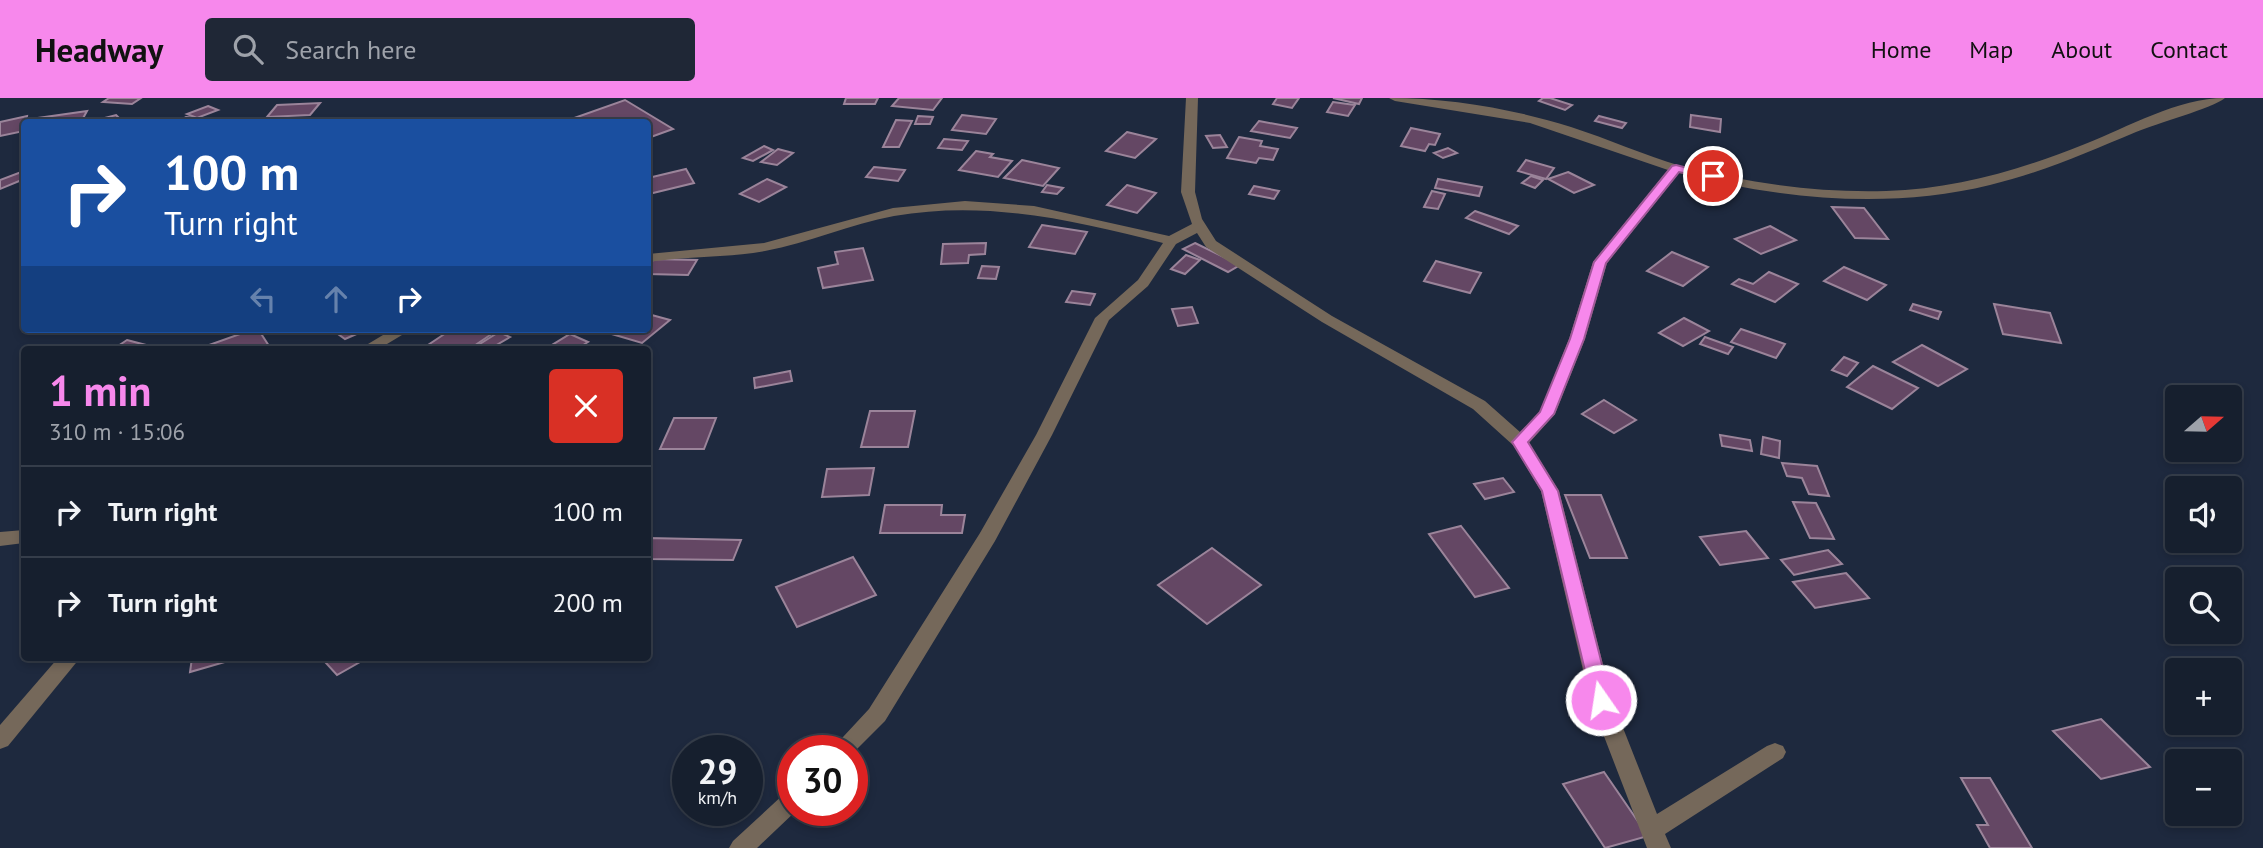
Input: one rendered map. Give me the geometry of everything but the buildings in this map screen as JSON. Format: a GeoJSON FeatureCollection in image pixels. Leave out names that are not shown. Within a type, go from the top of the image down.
{"type":"FeatureCollection","features":[{"type":"Feature","properties":{"kind":"street"},"geometry":{"type":"LineString","coordinates":[[1192,98],[1187,178],[1199,226],[1211,244],[1257,276],[1479,405],[1520,442],[1550,491],[1601,700],[1655,839],[1775,752]]}},
{"type":"Feature","properties":{"kind":"street"},"geometry":{"type":"LineString","coordinates":[[1395,98],[1459,102],[1578,132],[1676,168],[1847,196],[1954,189],[2009,177],[2070,157],[2173,111],[2219,98]]}},
{"type":"Feature","properties":{"kind":"street"},"geometry":{"type":"LineString","coordinates":[[1520,442],[1546,414],[1577,339],[1600,262],[1676,168]]}},
{"type":"Feature","properties":{"kind":"street"},"geometry":{"type":"LineString","coordinates":[[651,257],[674,253],[765,247],[836,224],[895,211],[944,206],[1032,207],[1171,241]]}},
{"type":"Feature","properties":{"kind":"street"},"geometry":{"type":"LineString","coordinates":[[857,735],[877,715],[988,536],[1104,318],[1143,283],[1171,241],[1199,226]]}},
{"type":"Feature","properties":{"kind":"street"},"geometry":{"type":"LineString","coordinates":[[373,346],[397,333]]}},
{"type":"Feature","properties":{"kind":"street"},"geometry":{"type":"LineString","coordinates":[[0,540],[21,537]]}},
{"type":"Feature","properties":{"kind":"street"},"geometry":{"type":"LineString","coordinates":[[0,740],[67,661]]}},
{"type":"Feature","properties":{"kind":"street"},"geometry":{"type":"LineString","coordinates":[[741,848],[777,815]]}},
{"type":"Feature","properties":{"kind":"route"},"geometry":{"type":"LineString","coordinates":[[1601,700],[1550,491],[1520,442],[1546,414],[1577,339],[1600,262],[1676,168],[1713,176]]}}]}
